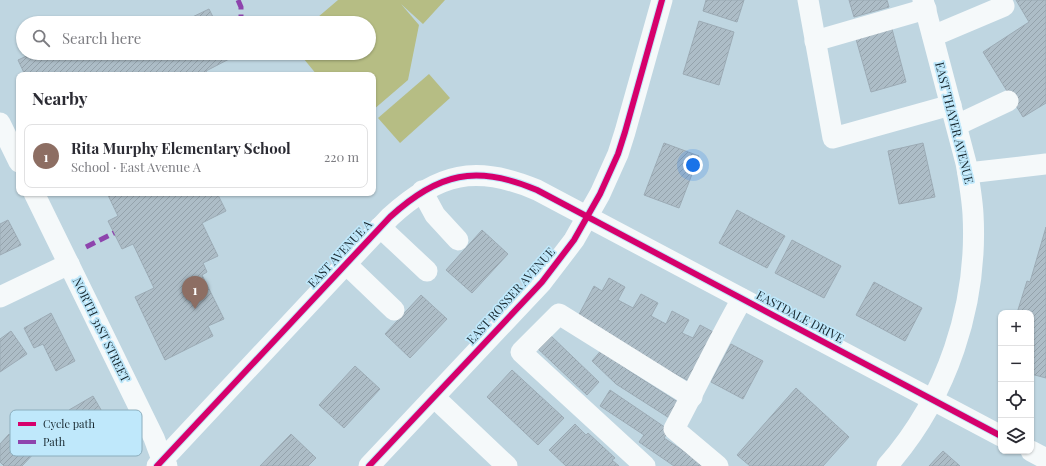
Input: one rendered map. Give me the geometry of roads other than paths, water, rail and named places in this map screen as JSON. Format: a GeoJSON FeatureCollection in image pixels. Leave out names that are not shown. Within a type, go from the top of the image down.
{"type":"FeatureCollection","features":[{"type":"Feature","properties":{"kind":"street","name":"EAST ROSSER AVENUE"},"geometry":{"type":"LineString","coordinates":[[368,466],[542,282],[574,240],[588,217],[610,174],[625,132],[662,0]]}},
{"type":"Feature","properties":{"kind":"street"},"geometry":{"type":"LineString","coordinates":[[808,0],[833,138],[951,105]]}},
{"type":"Feature","properties":{"kind":"street"},"geometry":{"type":"LineString","coordinates":[[815,41],[924,4]]}},
{"type":"Feature","properties":{"kind":"street","name":"EAST THAYER AVENUE"},"geometry":{"type":"LineString","coordinates":[[887,466],[910,438],[933,400],[945,375],[954,351],[968,291],[973,243],[973,215],[968,173],[957,125],[924,4]]}},
{"type":"Feature","properties":{"kind":"street"},"geometry":{"type":"LineString","coordinates":[[933,36],[1004,6]]}},
{"type":"Feature","properties":{"kind":"street"},"geometry":{"type":"LineString","coordinates":[[957,125],[1008,102]]}},
{"type":"Feature","properties":{"kind":"street"},"geometry":{"type":"LineString","coordinates":[[0,123],[16,156]]}},
{"type":"Feature","properties":{"kind":"street"},"geometry":{"type":"LineString","coordinates":[[968,173],[1046,164]]}},
{"type":"Feature","properties":{"kind":"street","name":"EAST AVENUE A"},"geometry":{"type":"LineString","coordinates":[[162,464],[380,227],[405,203],[422,191],[442,181],[460,176],[485,175],[504,178],[537,190],[588,217]]}},
{"type":"Feature","properties":{"kind":"street"},"geometry":{"type":"LineString","coordinates":[[422,191],[435,215],[458,240]]}},
{"type":"Feature","properties":{"kind":"street","name":"NORTH 31ST STREET"},"geometry":{"type":"LineString","coordinates":[[35,196],[140,410]]}},
{"type":"Feature","properties":{"kind":"street","name":"EASTDALE DRIVE"},"geometry":{"type":"LineString","coordinates":[[588,217],[998,434]]}},
{"type":"Feature","properties":{"kind":"street"},"geometry":{"type":"LineString","coordinates":[[380,227],[427,271]]}},
{"type":"Feature","properties":{"kind":"street"},"geometry":{"type":"LineString","coordinates":[[0,297],[69,264]]}},
{"type":"Feature","properties":{"kind":"street"},"geometry":{"type":"LineString","coordinates":[[346,264],[394,310]]}},
{"type":"Feature","properties":{"kind":"street"},"geometry":{"type":"LineString","coordinates":[[718,466],[674,430],[742,299]]}},
{"type":"Feature","properties":{"kind":"street"},"geometry":{"type":"LineString","coordinates":[[641,465],[520,352],[559,314],[692,397]]}},
{"type":"Feature","properties":{"kind":"street"},"geometry":{"type":"LineString","coordinates":[[434,397],[507,466]]}},
{"type":"Feature","properties":{"kind":"street","name":"NORTH 31ST STREET"},"geometry":{"type":"LineString","coordinates":[[142,414],[159,450],[162,464]]}},
{"type":"Feature","properties":{"kind":"street"},"geometry":{"type":"LineString","coordinates":[[1034,453],[1046,459]]}},
{"type":"Feature","properties":{"kind":"place","name":"Rita Murphy Elementary School"},"geometry":{"type":"Point","coordinates":[195,309]}}]}
